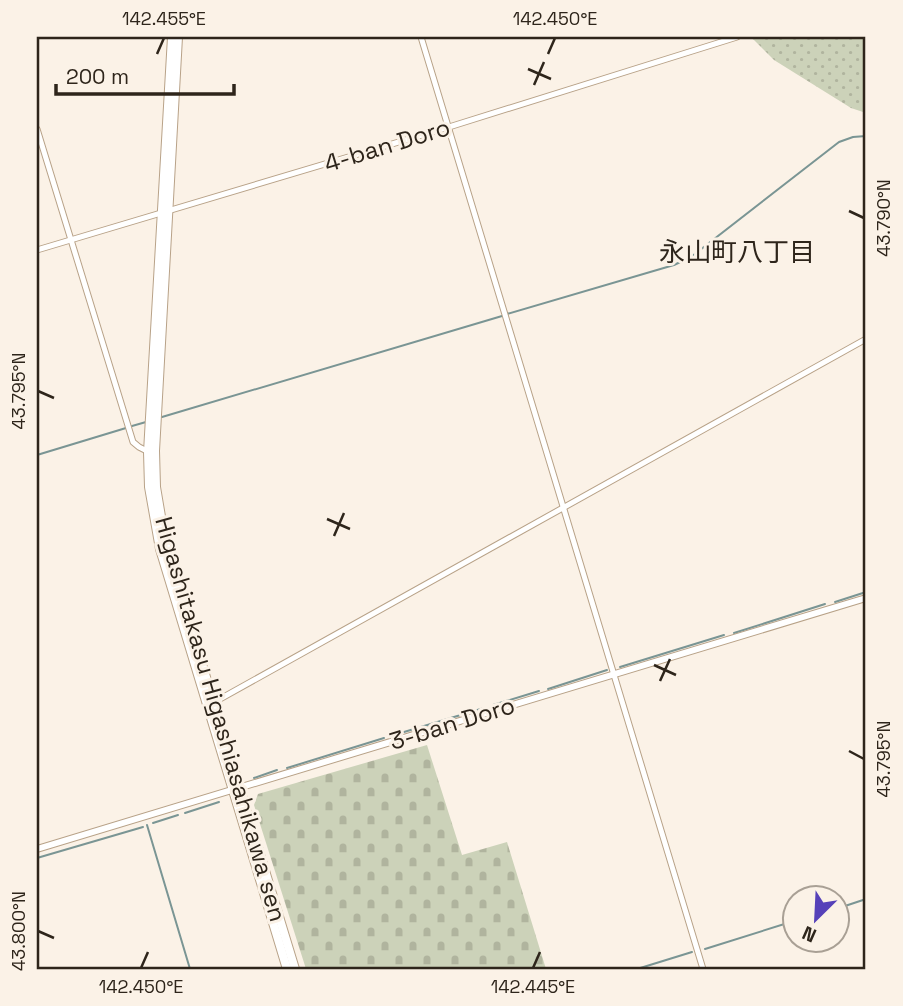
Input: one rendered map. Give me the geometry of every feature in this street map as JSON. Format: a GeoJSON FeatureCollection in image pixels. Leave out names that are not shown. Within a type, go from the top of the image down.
{"type":"FeatureCollection","features":[{"type":"Feature","properties":{"kind":"main road"},"geometry":{"type":"LineString","coordinates":[[165,212],[172,37]]}},
{"type":"Feature","properties":{"kind":"main road"},"geometry":{"type":"LineString","coordinates":[[165,212],[178,37]]}},
{"type":"Feature","properties":{"kind":"main road","name":"Higashitakasu Higashiasahikawa sen"},"geometry":{"type":"LineString","coordinates":[[165,212],[151,452],[166,547],[211,704],[295,969]]}},
{"type":"Feature","properties":{"kind":"main road","name":"Higashitakasu Higashiasahikawa sen"},"geometry":{"type":"LineString","coordinates":[[237,788],[287,969]]}},
{"type":"Feature","properties":{"kind":"street"},"geometry":{"type":"LineString","coordinates":[[421,37],[703,969]]}},
{"type":"Feature","properties":{"kind":"street","name":"4-ban Doro"},"geometry":{"type":"LineString","coordinates":[[37,250],[449,127],[737,37]]}},
{"type":"Feature","properties":{"kind":"street"},"geometry":{"type":"LineString","coordinates":[[37,129],[133,442],[151,452]]}},
{"type":"Feature","properties":{"kind":"street"},"geometry":{"type":"LineString","coordinates":[[211,704],[866,340]]}},
{"type":"Feature","properties":{"kind":"street","name":"3-ban Doro"},"geometry":{"type":"LineString","coordinates":[[37,849],[866,597]]}},
{"type":"Feature","properties":{"kind":"green space"},"geometry":{"type":"Polygon","coordinates":[[[751,37],[861,37],[866,40],[866,113],[851,108],[774,60],[751,37]]]}},
{"type":"Feature","properties":{"kind":"green space"},"geometry":{"type":"Polygon","coordinates":[[[427,745],[462,855],[507,842],[546,969],[306,969],[254,805],[258,794],[427,745]]]}},
{"type":"Feature","properties":{"kind":"waterway"},"geometry":{"type":"LineString","coordinates":[[507,314],[674,265],[691,257],[839,142],[866,136]]}},
{"type":"Feature","properties":{"kind":"waterway"},"geometry":{"type":"LineString","coordinates":[[162,417],[502,316]]}},
{"type":"Feature","properties":{"kind":"waterway"},"geometry":{"type":"LineString","coordinates":[[132,426],[146,422]]}},
{"type":"Feature","properties":{"kind":"waterway"},"geometry":{"type":"LineString","coordinates":[[37,455],[126,428]]}},
{"type":"Feature","properties":{"kind":"waterway"},"geometry":{"type":"LineString","coordinates":[[835,602],[866,592]]}},
{"type":"Feature","properties":{"kind":"waterway"},"geometry":{"type":"LineString","coordinates":[[734,633],[825,604]]}},
{"type":"Feature","properties":{"kind":"waterway"},"geometry":{"type":"LineString","coordinates":[[620,667],[724,635]]}},
{"type":"Feature","properties":{"kind":"waterway"},"geometry":{"type":"LineString","coordinates":[[548,689],[607,670]]}},
{"type":"Feature","properties":{"kind":"waterway"},"geometry":{"type":"LineString","coordinates":[[493,705],[539,691]]}},
{"type":"Feature","properties":{"kind":"waterway"},"geometry":{"type":"LineString","coordinates":[[394,735],[484,708]]}},
{"type":"Feature","properties":{"kind":"waterway"},"geometry":{"type":"LineString","coordinates":[[287,768],[384,738]]}},
{"type":"Feature","properties":{"kind":"waterway"},"geometry":{"type":"LineString","coordinates":[[254,778],[277,770]]}},
{"type":"Feature","properties":{"kind":"waterway"},"geometry":{"type":"LineString","coordinates":[[185,813],[219,802]]}},
{"type":"Feature","properties":{"kind":"waterway"},"geometry":{"type":"LineString","coordinates":[[153,823],[178,815]]}},
{"type":"Feature","properties":{"kind":"waterway"},"geometry":{"type":"LineString","coordinates":[[147,825],[190,969]]}},
{"type":"Feature","properties":{"kind":"waterway"},"geometry":{"type":"LineString","coordinates":[[37,858],[143,827]]}},
{"type":"Feature","properties":{"kind":"waterway"},"geometry":{"type":"LineString","coordinates":[[850,904],[866,899]]}},
{"type":"Feature","properties":{"kind":"waterway"},"geometry":{"type":"LineString","coordinates":[[705,949],[780,925]]}},
{"type":"Feature","properties":{"kind":"waterway"},"geometry":{"type":"LineString","coordinates":[[637,969],[692,952]]}},
{"type":"Feature","properties":{"kind":"district","name":"永山町八丁目"},"geometry":{"type":"Point","coordinates":[737,252]}}]}
